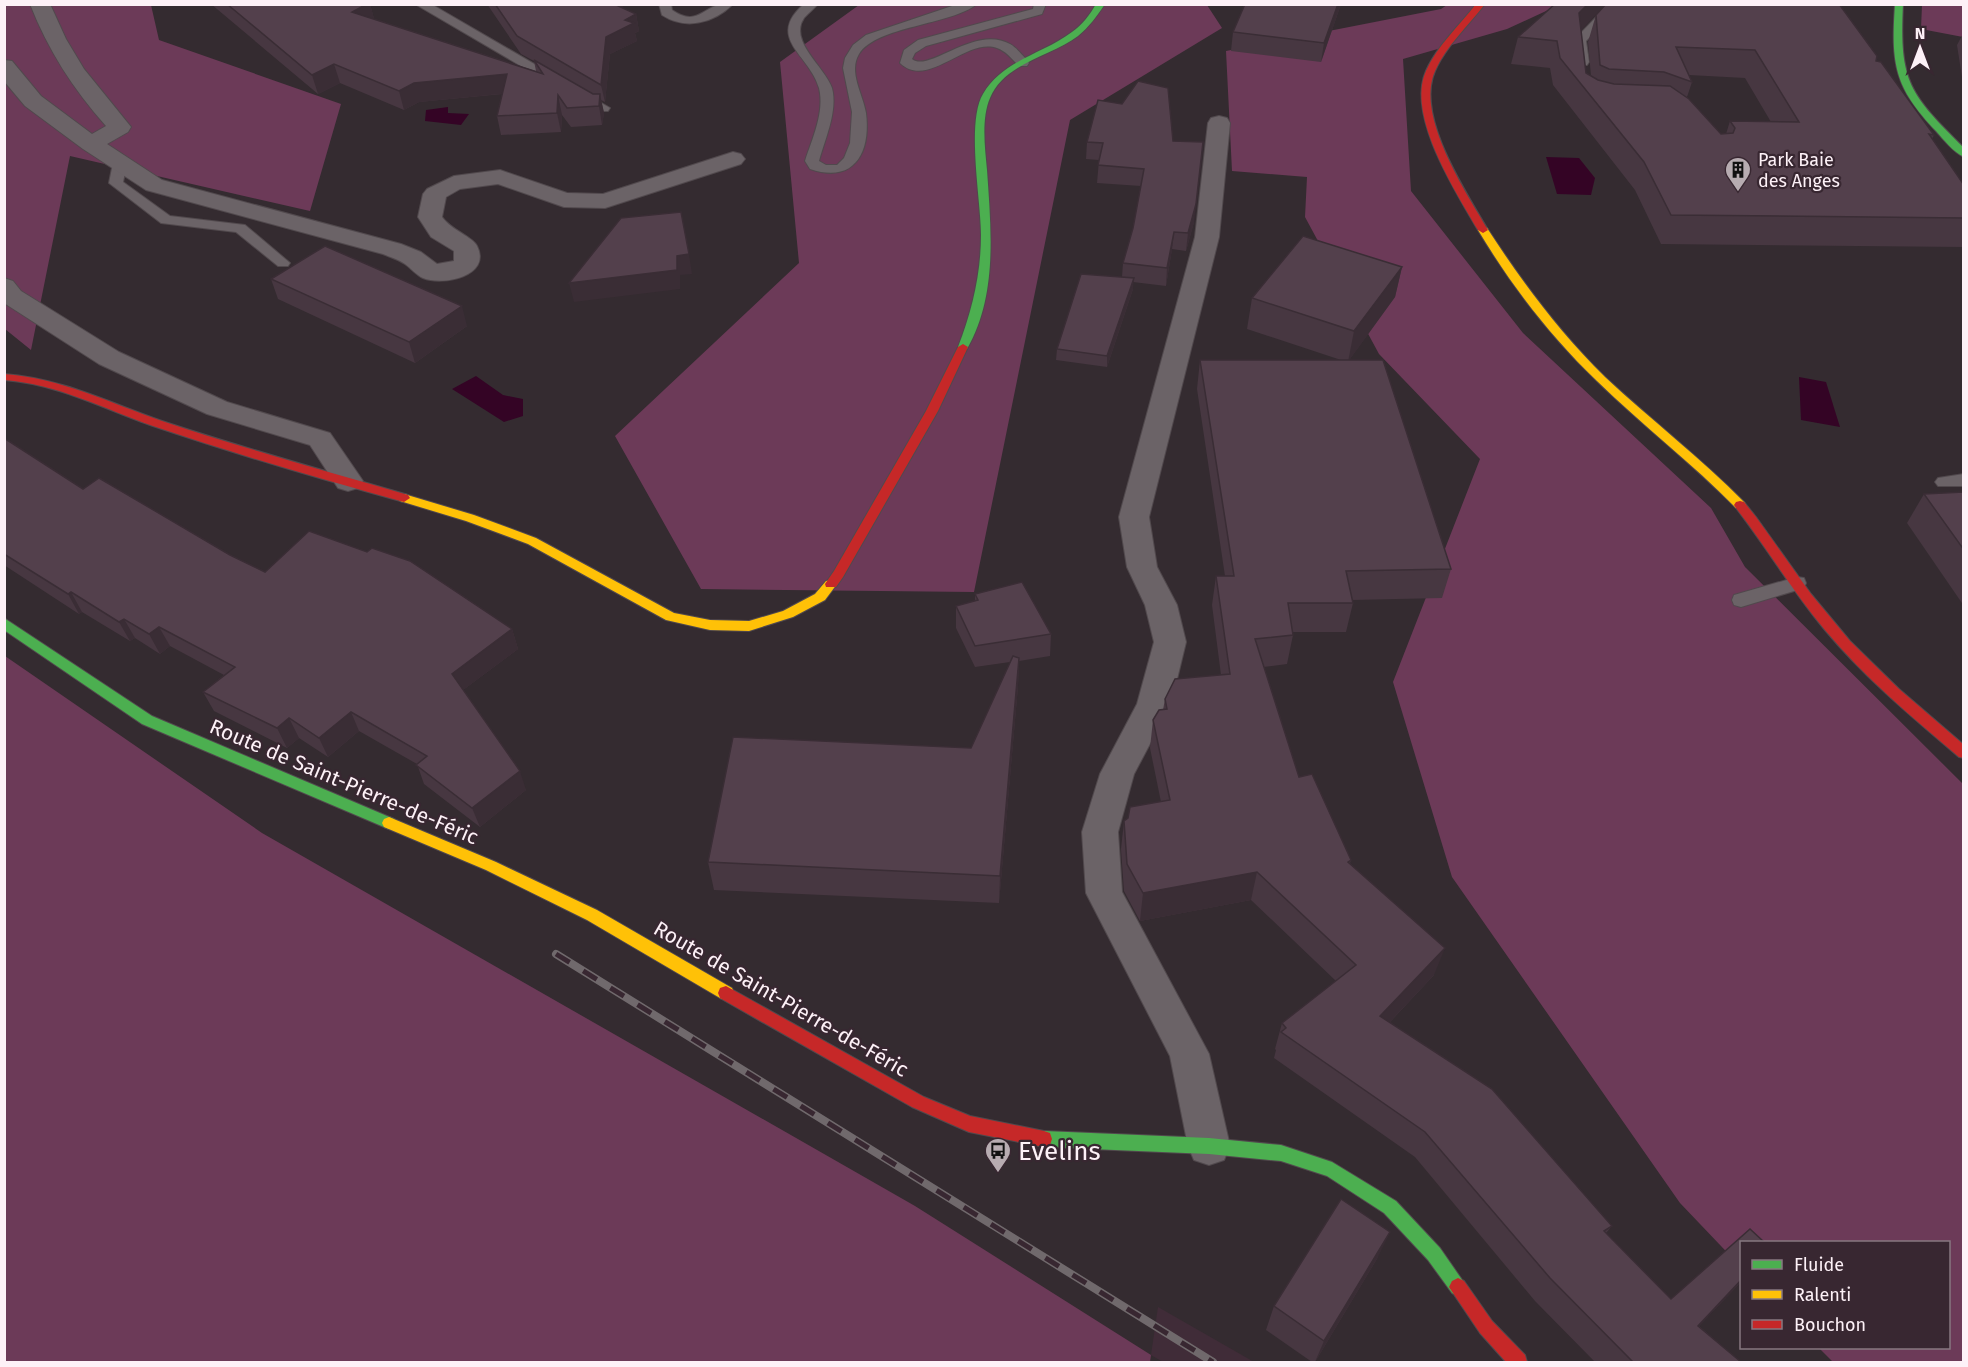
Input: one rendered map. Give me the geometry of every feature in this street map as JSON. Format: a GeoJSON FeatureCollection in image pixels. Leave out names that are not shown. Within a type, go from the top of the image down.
{"type":"FeatureCollection","features":[{"type":"Feature","properties":{"kind":"street"},"geometry":{"type":"LineString","coordinates":[[40,4],[54,39],[91,96],[120,127],[91,144]]}},
{"type":"Feature","properties":{"kind":"street"},"geometry":{"type":"LineString","coordinates":[[4,377],[18,377],[48,384],[158,423],[470,518],[532,541],[671,617],[710,625],[749,626],[788,614],[820,597],[839,574],[937,403],[965,343],[978,302],[985,267],[980,112],[992,83],[1005,71],[1081,32],[1094,18],[1101,4]]}},
{"type":"Feature","properties":{"kind":"street"},"geometry":{"type":"LineString","coordinates":[[1481,4],[1434,65],[1424,88],[1443,155],[1464,196],[1503,261],[1563,342],[1620,398],[1727,490],[1829,627],[1893,691],[1964,753]]}},
{"type":"Feature","properties":{"kind":"street"},"geometry":{"type":"LineString","coordinates":[[1896,5],[1898,52],[1902,79],[1912,101],[1964,154]]}},
{"type":"Feature","properties":{"kind":"street"},"geometry":{"type":"LineString","coordinates":[[4,66],[33,100],[91,144],[154,185],[392,249],[412,257],[431,272],[454,271],[467,264],[466,248],[440,232],[430,217],[435,194],[454,183],[500,177],[564,200],[605,201],[733,159]]}},
{"type":"Feature","properties":{"kind":"street"},"geometry":{"type":"LineString","coordinates":[[1209,1146],[1189,1054],[1104,893],[1100,832],[1117,774],[1155,704],[1170,642],[1161,605],[1142,567],[1134,517],[1207,237],[1219,123]]}},
{"type":"Feature","properties":{"kind":"street"},"geometry":{"type":"LineString","coordinates":[[4,286],[12,296],[109,358],[217,408],[320,439],[348,481]]}},
{"type":"Feature","properties":{"kind":"street","name":"Route de Saint-Pierre-de-Féric"},"geometry":{"type":"LineString","coordinates":[[4,623],[147,720],[491,866],[592,915],[918,1102],[969,1124],[1032,1138],[1209,1146],[1281,1153],[1332,1170],[1390,1207],[1434,1254],[1486,1327],[1518,1362]]}},
{"type":"Feature","properties":{"kind":"lane"},"geometry":{"type":"LineString","coordinates":[[421,4],[603,108]]}},
{"type":"Feature","properties":{"kind":"lane"},"geometry":{"type":"LineString","coordinates":[[665,4],[666,12],[685,22],[700,21],[727,4]]}},
{"type":"Feature","properties":{"kind":"lane"},"geometry":{"type":"LineString","coordinates":[[812,4],[795,25],[795,42],[825,88],[825,119],[812,161],[815,166],[833,170],[843,168],[851,157],[859,131],[859,113],[849,62],[856,48],[870,38],[971,4]]}},
{"type":"Feature","properties":{"kind":"lane"},"geometry":{"type":"LineString","coordinates":[[1023,63],[1004,46],[987,42],[928,65],[911,65],[906,63],[905,58],[907,53],[922,43],[1038,11],[1041,4]]}},
{"type":"Feature","properties":{"kind":"lane"},"geometry":{"type":"LineString","coordinates":[[1584,76],[1580,40],[1616,4]]}},
{"type":"Feature","properties":{"kind":"lane"},"geometry":{"type":"LineString","coordinates":[[120,163],[116,183],[166,220],[240,228],[283,263]]}},
{"type":"Feature","properties":{"kind":"lane"},"geometry":{"type":"LineString","coordinates":[[1944,482],[1964,480]]}},
{"type":"Feature","properties":{"kind":"lane"},"geometry":{"type":"LineString","coordinates":[[1741,600],[1797,583]]}},
{"type":"Feature","properties":{"kind":"shaded area"},"geometry":{"type":"Polygon","coordinates":[[[4,5],[151,5],[159,40],[341,104],[310,211],[70,156],[31,350],[5,329],[4,5]]]}},
{"type":"Feature","properties":{"kind":"shaded area"},"geometry":{"type":"Polygon","coordinates":[[[859,5],[1207,5],[1222,28],[1070,120],[974,592],[701,589],[615,436],[799,263],[780,62],[859,5]]]}},
{"type":"Feature","properties":{"kind":"shaded area"},"geometry":{"type":"Polygon","coordinates":[[[1447,5],[1559,5],[1507,29],[1403,59],[1411,191],[1523,333],[1711,508],[1745,567],[1963,784],[1963,1362],[1833,1362],[1820,1349],[1950,1349],[1950,1241],[1740,1241],[1740,1266],[1680,1203],[1452,877],[1393,682],[1480,459],[1379,354],[1305,217],[1307,177],[1232,171],[1226,51],[1441,9],[1447,5]]]}},
{"type":"Feature","properties":{"kind":"shaded area"},"geometry":{"type":"Polygon","coordinates":[[[1922,5],[1963,5],[1963,37],[1921,29],[1922,5]]]}},
{"type":"Feature","properties":{"kind":"shaded area"},"geometry":{"type":"Polygon","coordinates":[[[448,107],[448,113],[469,114],[461,125],[425,121],[426,110],[448,107]]]}},
{"type":"Feature","properties":{"kind":"shaded area"},"geometry":{"type":"Polygon","coordinates":[[[1546,157],[1579,158],[1595,178],[1591,195],[1557,194],[1546,157]]]}},
{"type":"Feature","properties":{"kind":"shaded area"},"geometry":{"type":"Polygon","coordinates":[[[476,376],[503,395],[523,399],[523,416],[504,422],[452,389],[476,376]]]}},
{"type":"Feature","properties":{"kind":"shaded area"},"geometry":{"type":"Polygon","coordinates":[[[1799,377],[1826,382],[1840,427],[1801,420],[1799,377]]]}},
{"type":"Feature","properties":{"kind":"shaded area"},"geometry":{"type":"Polygon","coordinates":[[[5,656],[262,833],[915,1206],[1151,1355],[1150,1362],[5,1362],[5,656]]]}},
{"type":"Feature","properties":{"kind":"shaded area"},"geometry":{"type":"Polygon","coordinates":[[[1158,1307],[1254,1362],[1163,1362],[1151,1355],[1158,1307]]]}},
{"type":"Feature","properties":{"kind":"building"},"geometry":{"type":"Polygon","coordinates":[[[227,4],[367,4],[352,12],[543,74],[534,60],[593,94],[600,94],[599,106],[567,108],[558,95],[557,113],[497,116],[507,74],[414,83],[399,91],[334,64],[312,75],[227,4]]]}},
{"type":"Feature","properties":{"kind":"building"},"geometry":{"type":"Polygon","coordinates":[[[495,4],[614,4],[636,14],[625,20],[634,23],[606,37],[601,85],[517,36],[495,4]]]}},
{"type":"Feature","properties":{"kind":"building"},"geometry":{"type":"Polygon","coordinates":[[[1245,4],[1338,4],[1324,43],[1233,32],[1245,4]]]}},
{"type":"Feature","properties":{"kind":"building"},"geometry":{"type":"Polygon","coordinates":[[[1555,4],[1588,4],[1579,13],[1586,73],[1598,80],[1614,84],[1670,86],[1689,99],[1721,134],[1733,133],[1735,128],[1730,121],[1799,122],[1755,50],[1676,47],[1692,82],[1664,72],[1609,69],[1600,65],[1596,15],[1606,4],[1839,4],[1877,56],[1876,61],[1881,62],[1934,135],[1929,134],[1964,185],[1964,218],[1671,215],[1644,162],[1560,58],[1557,41],[1518,37],[1555,4]]]}},
{"type":"Feature","properties":{"kind":"building"},"geometry":{"type":"Polygon","coordinates":[[[1138,81],[1168,88],[1173,141],[1203,142],[1196,204],[1188,233],[1174,232],[1167,268],[1123,263],[1133,228],[1144,169],[1098,165],[1103,143],[1087,142],[1098,100],[1122,104],[1138,81]]]}},
{"type":"Feature","properties":{"kind":"building"},"geometry":{"type":"Polygon","coordinates":[[[681,212],[689,254],[677,256],[677,270],[569,283],[621,218],[681,212]]]}},
{"type":"Feature","properties":{"kind":"building"},"geometry":{"type":"Polygon","coordinates":[[[1303,236],[1402,267],[1354,331],[1252,298],[1303,236]]]}},
{"type":"Feature","properties":{"kind":"building"},"geometry":{"type":"Polygon","coordinates":[[[325,246],[462,306],[409,342],[271,279],[325,246]]]}},
{"type":"Feature","properties":{"kind":"building"},"geometry":{"type":"Polygon","coordinates":[[[1081,274],[1134,278],[1107,356],[1057,349],[1081,274]]]}},
{"type":"Feature","properties":{"kind":"building"},"geometry":{"type":"Polygon","coordinates":[[[1200,360],[1383,360],[1451,569],[1346,571],[1353,603],[1288,603],[1293,635],[1255,639],[1299,777],[1312,774],[1351,860],[1348,862],[1445,948],[1380,1016],[1492,1089],[1612,1226],[1604,1231],[1671,1299],[1750,1229],[1763,1241],[1740,1241],[1740,1281],[1698,1326],[1741,1362],[1633,1362],[1550,1278],[1425,1132],[1281,1032],[1286,1028],[1282,1023],[1356,965],[1257,872],[1143,893],[1127,864],[1124,821],[1128,818],[1130,807],[1170,800],[1153,720],[1159,710],[1167,709],[1165,699],[1175,679],[1230,674],[1216,576],[1234,576],[1200,360]]]}},
{"type":"Feature","properties":{"kind":"building"},"geometry":{"type":"Polygon","coordinates":[[[4,438],[83,489],[99,478],[230,555],[265,572],[309,531],[367,552],[372,548],[410,561],[512,629],[452,674],[520,771],[472,808],[416,765],[427,756],[351,712],[319,738],[289,718],[277,728],[203,692],[235,667],[159,627],[149,634],[124,619],[119,622],[71,592],[68,594],[4,554],[4,438]]]}},
{"type":"Feature","properties":{"kind":"building"},"geometry":{"type":"Polygon","coordinates":[[[1964,492],[1964,550],[1924,494],[1964,492]]]}},
{"type":"Feature","properties":{"kind":"building"},"geometry":{"type":"Polygon","coordinates":[[[1022,582],[1051,634],[975,646],[956,606],[978,600],[975,594],[1022,582]]]}},
{"type":"Feature","properties":{"kind":"building"},"geometry":{"type":"Polygon","coordinates":[[[1013,656],[1019,658],[1000,876],[708,862],[733,737],[971,748],[1013,656]]]}},
{"type":"Feature","properties":{"kind":"building"},"geometry":{"type":"Polygon","coordinates":[[[1341,1199],[1390,1232],[1324,1341],[1274,1306],[1341,1199]]]}},
{"type":"Feature","properties":{"kind":"railway"},"geometry":{"type":"LineString","coordinates":[[556,954],[1213,1362]]}},
{"type":"Feature","properties":{"kind":"traffic: fast"},"geometry":{"type":"LineString","coordinates":[[963,347],[977,307],[985,265],[986,236],[981,123],[986,96],[994,84],[1014,67],[1074,35],[1089,21],[1101,4]]}},
{"type":"Feature","properties":{"kind":"traffic: fast"},"geometry":{"type":"LineString","coordinates":[[1899,4],[1898,56],[1908,90],[1929,119],[1964,154]]}},
{"type":"Feature","properties":{"kind":"traffic: fast"},"geometry":{"type":"LineString","coordinates":[[4,623],[147,720],[389,823]]}},
{"type":"Feature","properties":{"kind":"traffic: fast"},"geometry":{"type":"LineString","coordinates":[[1044,1139],[1209,1146],[1281,1153],[1332,1170],[1390,1207],[1434,1254],[1458,1287]]}},
{"type":"Feature","properties":{"kind":"traffic: slow"},"geometry":{"type":"LineString","coordinates":[[1483,230],[1512,276],[1545,319],[1581,359],[1600,379],[1711,476],[1740,505]]}},
{"type":"Feature","properties":{"kind":"traffic: slow"},"geometry":{"type":"LineString","coordinates":[[404,498],[470,518],[532,541],[671,617],[710,625],[749,626],[788,614],[820,597],[831,584]]}},
{"type":"Feature","properties":{"kind":"traffic: slow"},"geometry":{"type":"LineString","coordinates":[[389,823],[491,866],[592,915],[726,993]]}},
{"type":"Feature","properties":{"kind":"traffic: jam"},"geometry":{"type":"LineString","coordinates":[[1481,4],[1435,61],[1426,83],[1425,98],[1428,116],[1444,158],[1483,230]]}},
{"type":"Feature","properties":{"kind":"traffic: jam"},"geometry":{"type":"LineString","coordinates":[[831,584],[839,574],[932,411],[963,347]]}},
{"type":"Feature","properties":{"kind":"traffic: jam"},"geometry":{"type":"LineString","coordinates":[[4,377],[22,378],[61,387],[157,423],[404,498]]}},
{"type":"Feature","properties":{"kind":"traffic: jam"},"geometry":{"type":"LineString","coordinates":[[1740,505],[1795,582],[1845,644],[1894,693],[1964,753]]}},
{"type":"Feature","properties":{"kind":"traffic: jam"},"geometry":{"type":"LineString","coordinates":[[726,993],[918,1102],[969,1124],[1044,1139]]}},
{"type":"Feature","properties":{"kind":"traffic: jam"},"geometry":{"type":"LineString","coordinates":[[1458,1287],[1486,1327],[1518,1362]]}},
{"type":"Feature","properties":{"kind":"place","name":"Park Baie des Anges"},"geometry":{"type":"Point","coordinates":[1738,193]}},
{"type":"Feature","properties":{"kind":"place","name":"Evelins"},"geometry":{"type":"Point","coordinates":[998,1174]}}]}
